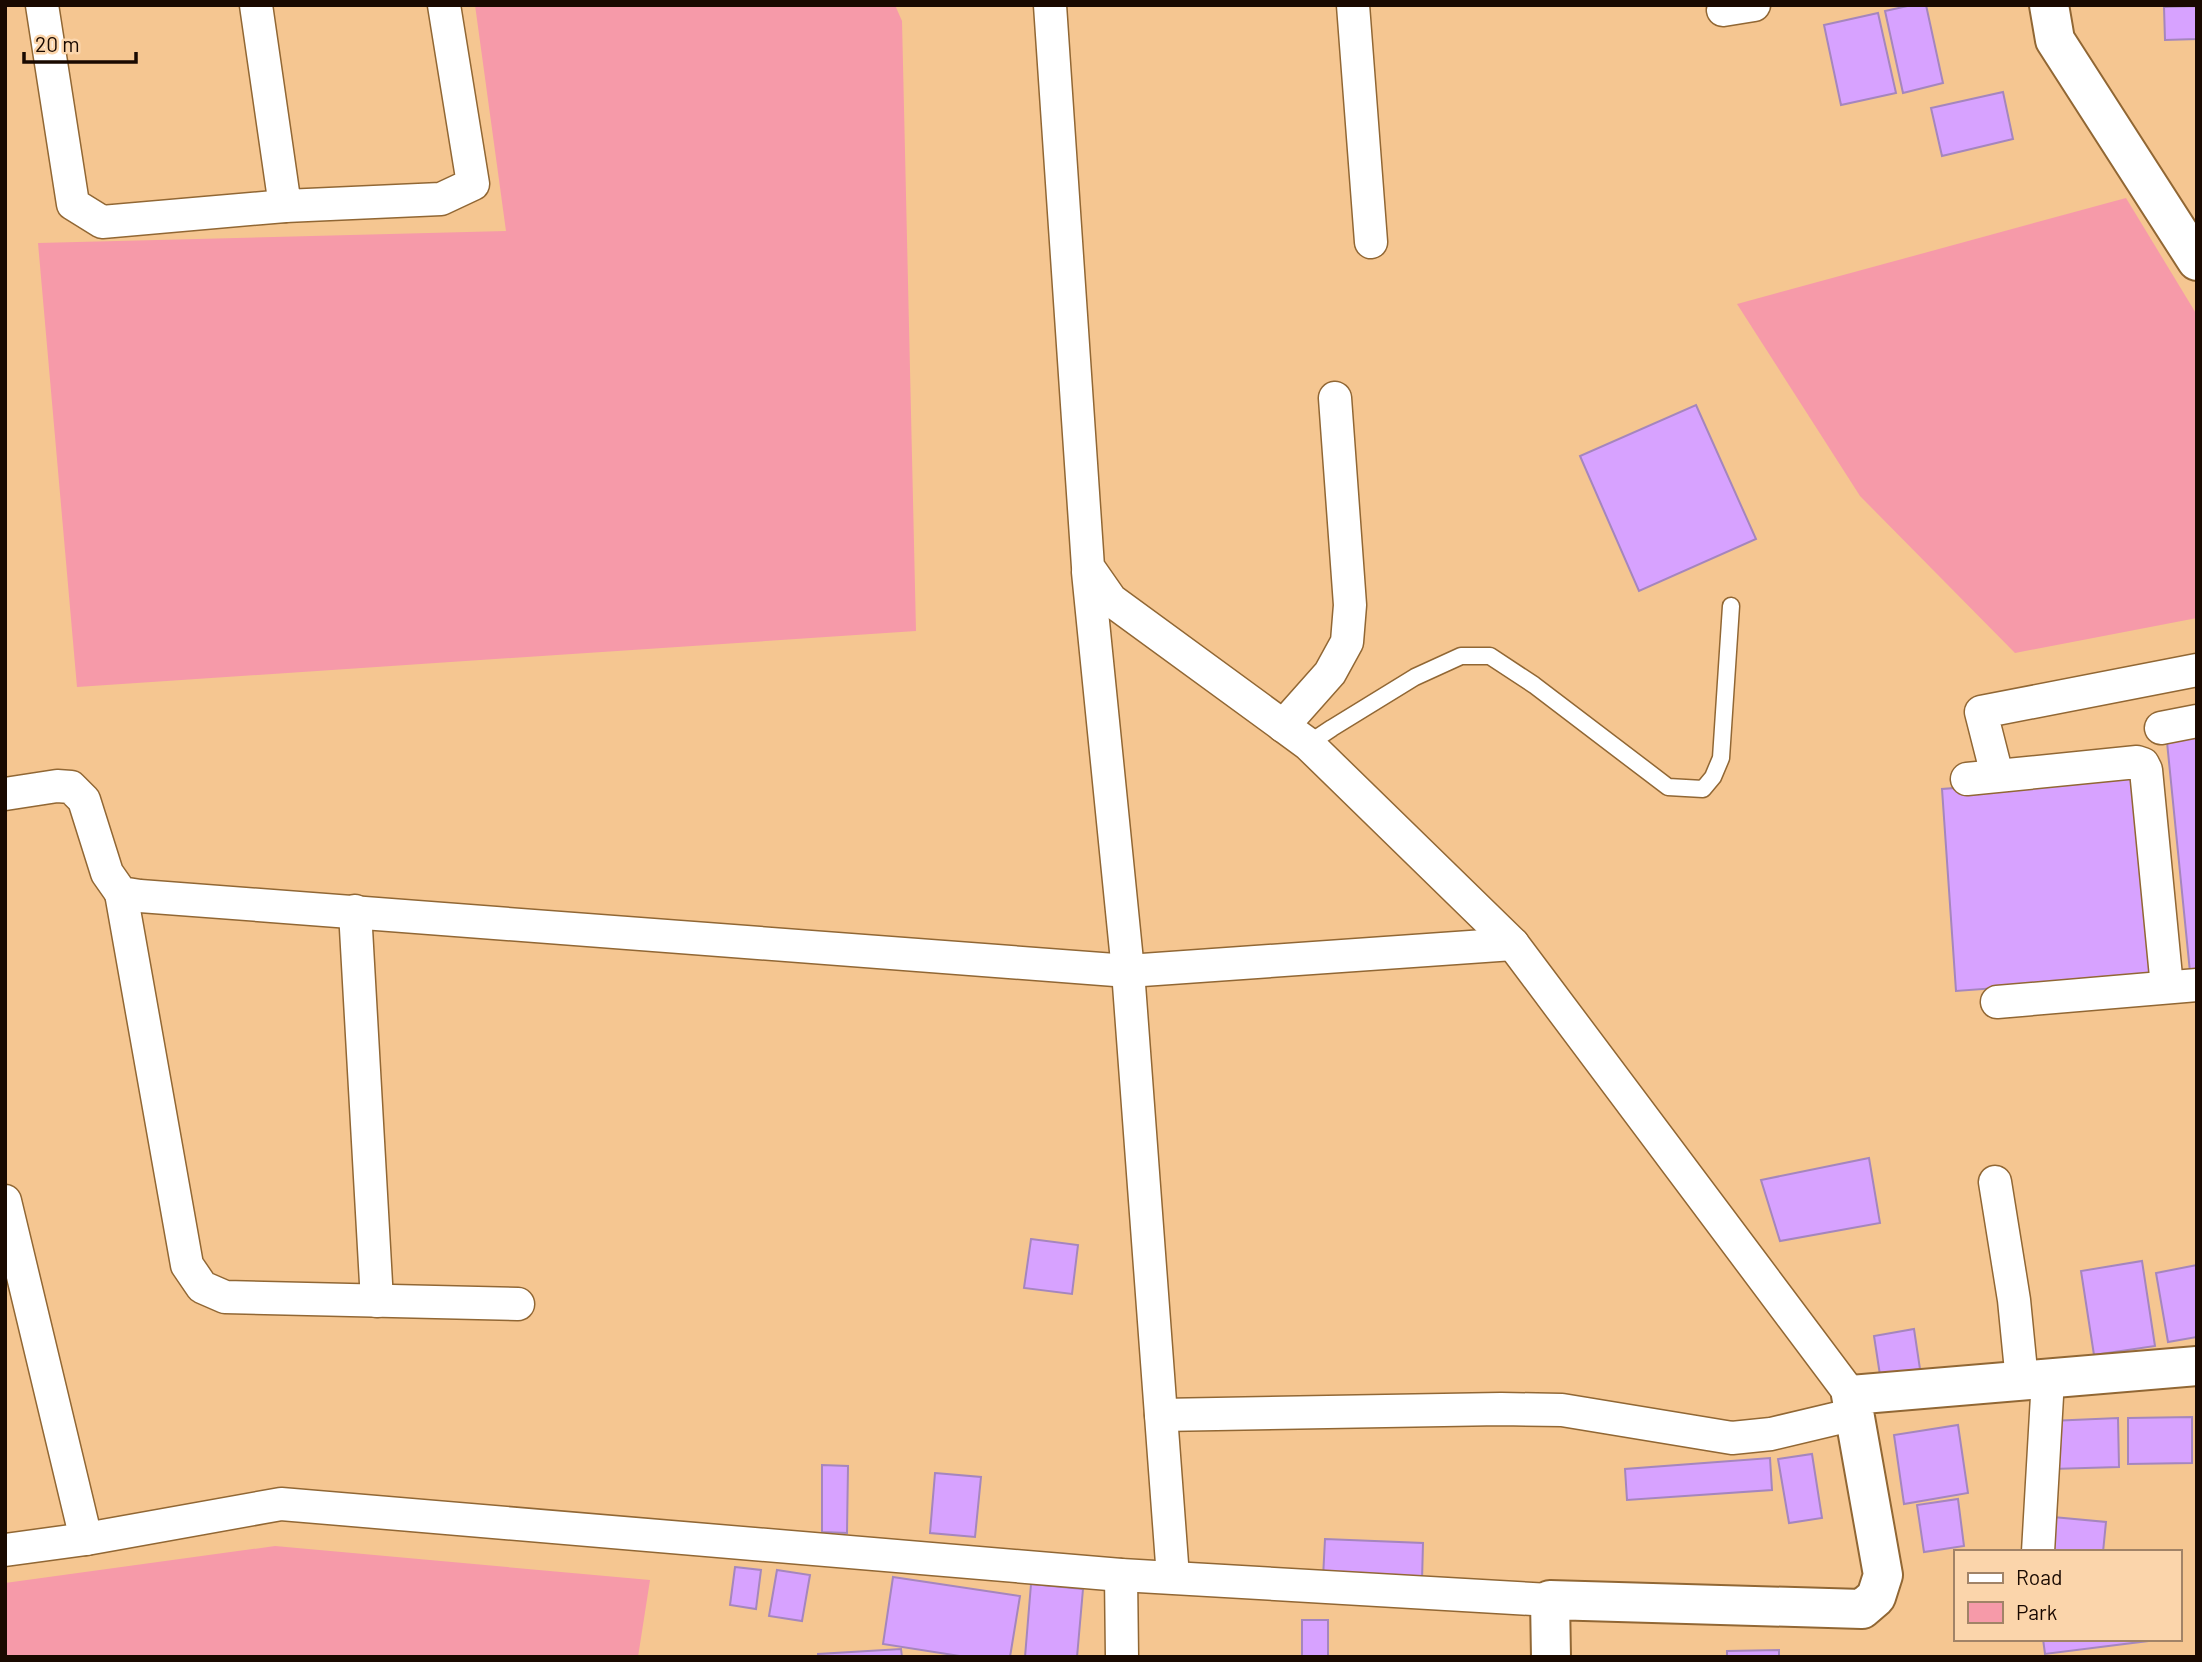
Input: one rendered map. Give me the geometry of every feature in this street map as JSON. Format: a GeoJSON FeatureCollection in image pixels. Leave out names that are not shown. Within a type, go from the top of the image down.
{"type":"FeatureCollection","features":[{"type":"Feature","properties":{"kind":"street"},"geometry":{"type":"LineString","coordinates":[[42,5],[73,204],[102,222],[285,206],[440,199],[473,184],[444,5]]}},
{"type":"Feature","properties":{"kind":"street"},"geometry":{"type":"LineString","coordinates":[[256,5],[285,206]]}},
{"type":"Feature","properties":{"kind":"street"},"geometry":{"type":"LineString","coordinates":[[1353,5],[1371,242]]}},
{"type":"Feature","properties":{"kind":"street"},"geometry":{"type":"LineString","coordinates":[[1723,10],[1754,5]]}},
{"type":"Feature","properties":{"kind":"street"},"geometry":{"type":"LineString","coordinates":[[2049,5],[2055,40],[2197,261]]}},
{"type":"Feature","properties":{"kind":"street"},"geometry":{"type":"LineString","coordinates":[[1058,6],[1088,567],[1128,971],[1173,1577]]}},
{"type":"Feature","properties":{"kind":"street"},"geometry":{"type":"LineString","coordinates":[[1283,726],[1329,673],[1347,642],[1350,604],[1335,398]]}},
{"type":"Feature","properties":{"kind":"street"},"geometry":{"type":"LineString","coordinates":[[5,1550],[86,1539],[281,1504],[1121,1575],[1550,1600],[1862,1609],[1876,1597],[1883,1575],[1853,1405],[1513,944],[1308,744],[1111,600],[1088,567]]}},
{"type":"Feature","properties":{"kind":"street"},"geometry":{"type":"LineString","coordinates":[[1997,1002],[2182,986],[2143,764],[2137,762],[1982,777],[1981,712],[2197,670]]}},
{"type":"Feature","properties":{"kind":"street"},"geometry":{"type":"LineString","coordinates":[[2161,729],[2197,721]]}},
{"type":"Feature","properties":{"kind":"street"},"geometry":{"type":"LineString","coordinates":[[5,794],[57,786],[71,787],[84,800],[107,873],[121,893],[187,1265],[202,1287],[225,1297],[518,1304]]}},
{"type":"Feature","properties":{"kind":"street"},"geometry":{"type":"LineString","coordinates":[[121,893],[1128,971],[1513,944]]}},
{"type":"Feature","properties":{"kind":"street"},"geometry":{"type":"LineString","coordinates":[[355,911],[377,1301]]}},
{"type":"Feature","properties":{"kind":"street"},"geometry":{"type":"LineString","coordinates":[[1995,1182],[2014,1300],[2035,1380],[2038,1550]]}},
{"type":"Feature","properties":{"kind":"street"},"geometry":{"type":"LineString","coordinates":[[5,1201],[86,1539]]}},
{"type":"Feature","properties":{"kind":"street"},"geometry":{"type":"LineString","coordinates":[[1161,1415],[1562,1410],[1731,1438],[1771,1434],[1853,1405],[2035,1380],[2197,1366]]}},
{"type":"Feature","properties":{"kind":"street"},"geometry":{"type":"LineString","coordinates":[[1121,1575],[1122,1657]]}},
{"type":"Feature","properties":{"kind":"street"},"geometry":{"type":"LineString","coordinates":[[1550,1600],[1550,1657]]}},
{"type":"Feature","properties":{"kind":"lane"},"geometry":{"type":"LineString","coordinates":[[1308,744],[1415,677],[1461,656],[1490,656],[1534,685],[1668,787],[1703,789],[1713,777],[1721,758],[1731,606]]}},
{"type":"Feature","properties":{"kind":"green space"},"geometry":{"type":"Polygon","coordinates":[[[475,5],[895,5],[902,21],[916,631],[77,687],[38,243],[506,231],[475,5]]]}},
{"type":"Feature","properties":{"kind":"green space"},"geometry":{"type":"Polygon","coordinates":[[[2126,198],[2197,315],[2197,618],[2015,653],[1860,496],[1737,304],[2126,198]]]}},
{"type":"Feature","properties":{"kind":"green space"},"geometry":{"type":"Polygon","coordinates":[[[275,1546],[650,1580],[638,1657],[5,1657],[5,1583],[275,1546]]]}},
{"type":"Feature","properties":{"kind":"building"},"geometry":{"type":"Polygon","coordinates":[[[1926,5],[1943,83],[1903,93],[1885,11],[1926,5]]]}},
{"type":"Feature","properties":{"kind":"building"},"geometry":{"type":"Polygon","coordinates":[[[2197,6],[2197,39],[2165,40],[2164,7],[2197,6]]]}},
{"type":"Feature","properties":{"kind":"building"},"geometry":{"type":"Polygon","coordinates":[[[1878,13],[1896,93],[1841,105],[1824,25],[1878,13]]]}},
{"type":"Feature","properties":{"kind":"building"},"geometry":{"type":"Polygon","coordinates":[[[2003,92],[2013,139],[1942,156],[1931,108],[2003,92]]]}},
{"type":"Feature","properties":{"kind":"building"},"geometry":{"type":"Polygon","coordinates":[[[1696,405],[1756,539],[1639,591],[1580,456],[1696,405]]]}},
{"type":"Feature","properties":{"kind":"building"},"geometry":{"type":"Polygon","coordinates":[[[2197,728],[2197,982],[2191,982],[2166,732],[2197,728]]]}},
{"type":"Feature","properties":{"kind":"building"},"geometry":{"type":"Polygon","coordinates":[[[2137,774],[2150,977],[1956,991],[1942,789],[2137,774]]]}},
{"type":"Feature","properties":{"kind":"building"},"geometry":{"type":"Polygon","coordinates":[[[1869,1158],[1880,1223],[1780,1241],[1761,1180],[1869,1158]]]}},
{"type":"Feature","properties":{"kind":"building"},"geometry":{"type":"Polygon","coordinates":[[[1031,1239],[1078,1245],[1072,1294],[1024,1288],[1031,1239]]]}},
{"type":"Feature","properties":{"kind":"building"},"geometry":{"type":"Polygon","coordinates":[[[2142,1261],[2155,1346],[2094,1355],[2081,1271],[2142,1261]]]}},
{"type":"Feature","properties":{"kind":"building"},"geometry":{"type":"Polygon","coordinates":[[[2197,1265],[2197,1337],[2168,1342],[2156,1273],[2197,1265]]]}},
{"type":"Feature","properties":{"kind":"building"},"geometry":{"type":"Polygon","coordinates":[[[1914,1329],[1920,1369],[1880,1375],[1874,1336],[1914,1329]]]}},
{"type":"Feature","properties":{"kind":"building"},"geometry":{"type":"Polygon","coordinates":[[[2192,1417],[2192,1463],[2128,1464],[2128,1418],[2192,1417]]]}},
{"type":"Feature","properties":{"kind":"building"},"geometry":{"type":"Polygon","coordinates":[[[2118,1418],[2119,1467],[2052,1469],[2050,1421],[2118,1418]]]}},
{"type":"Feature","properties":{"kind":"building"},"geometry":{"type":"Polygon","coordinates":[[[1958,1425],[1968,1493],[1904,1504],[1894,1435],[1958,1425]]]}},
{"type":"Feature","properties":{"kind":"building"},"geometry":{"type":"Polygon","coordinates":[[[1812,1454],[1822,1518],[1789,1523],[1778,1459],[1812,1454]]]}},
{"type":"Feature","properties":{"kind":"building"},"geometry":{"type":"Polygon","coordinates":[[[1770,1458],[1772,1490],[1627,1500],[1625,1469],[1770,1458]]]}},
{"type":"Feature","properties":{"kind":"building"},"geometry":{"type":"Polygon","coordinates":[[[822,1465],[848,1466],[847,1533],[822,1532],[822,1465]]]}},
{"type":"Feature","properties":{"kind":"building"},"geometry":{"type":"Polygon","coordinates":[[[935,1473],[981,1477],[975,1537],[930,1533],[935,1473]]]}},
{"type":"Feature","properties":{"kind":"building"},"geometry":{"type":"Polygon","coordinates":[[[1958,1499],[1964,1546],[1924,1552],[1917,1505],[1958,1499]]]}},
{"type":"Feature","properties":{"kind":"building"},"geometry":{"type":"Polygon","coordinates":[[[2053,1517],[2106,1522],[2103,1550],[2051,1550],[2053,1517]]]}},
{"type":"Feature","properties":{"kind":"building"},"geometry":{"type":"Polygon","coordinates":[[[1325,1539],[1423,1543],[1422,1581],[1323,1578],[1325,1539]]]}},
{"type":"Feature","properties":{"kind":"building"},"geometry":{"type":"Polygon","coordinates":[[[735,1567],[761,1570],[756,1609],[730,1605],[735,1567]]]}},
{"type":"Feature","properties":{"kind":"building"},"geometry":{"type":"Polygon","coordinates":[[[777,1570],[810,1575],[802,1621],[769,1616],[777,1570]]]}},
{"type":"Feature","properties":{"kind":"building"},"geometry":{"type":"Polygon","coordinates":[[[893,1577],[1020,1596],[1010,1657],[966,1657],[883,1644],[893,1577]]]}},
{"type":"Feature","properties":{"kind":"building"},"geometry":{"type":"Polygon","coordinates":[[[1031,1584],[1083,1589],[1077,1657],[1025,1657],[1031,1584]]]}},
{"type":"Feature","properties":{"kind":"building"},"geometry":{"type":"Polygon","coordinates":[[[1302,1620],[1328,1620],[1328,1657],[1302,1657],[1302,1620]]]}},
{"type":"Feature","properties":{"kind":"building"},"geometry":{"type":"Polygon","coordinates":[[[2043,1641],[2148,1641],[2045,1654],[2043,1641]]]}},
{"type":"Feature","properties":{"kind":"building"},"geometry":{"type":"Polygon","coordinates":[[[901,1649],[902,1657],[818,1657],[818,1654],[901,1649]]]}},
{"type":"Feature","properties":{"kind":"building"},"geometry":{"type":"Polygon","coordinates":[[[1779,1650],[1779,1657],[1727,1657],[1727,1651],[1779,1650]]]}}]}
